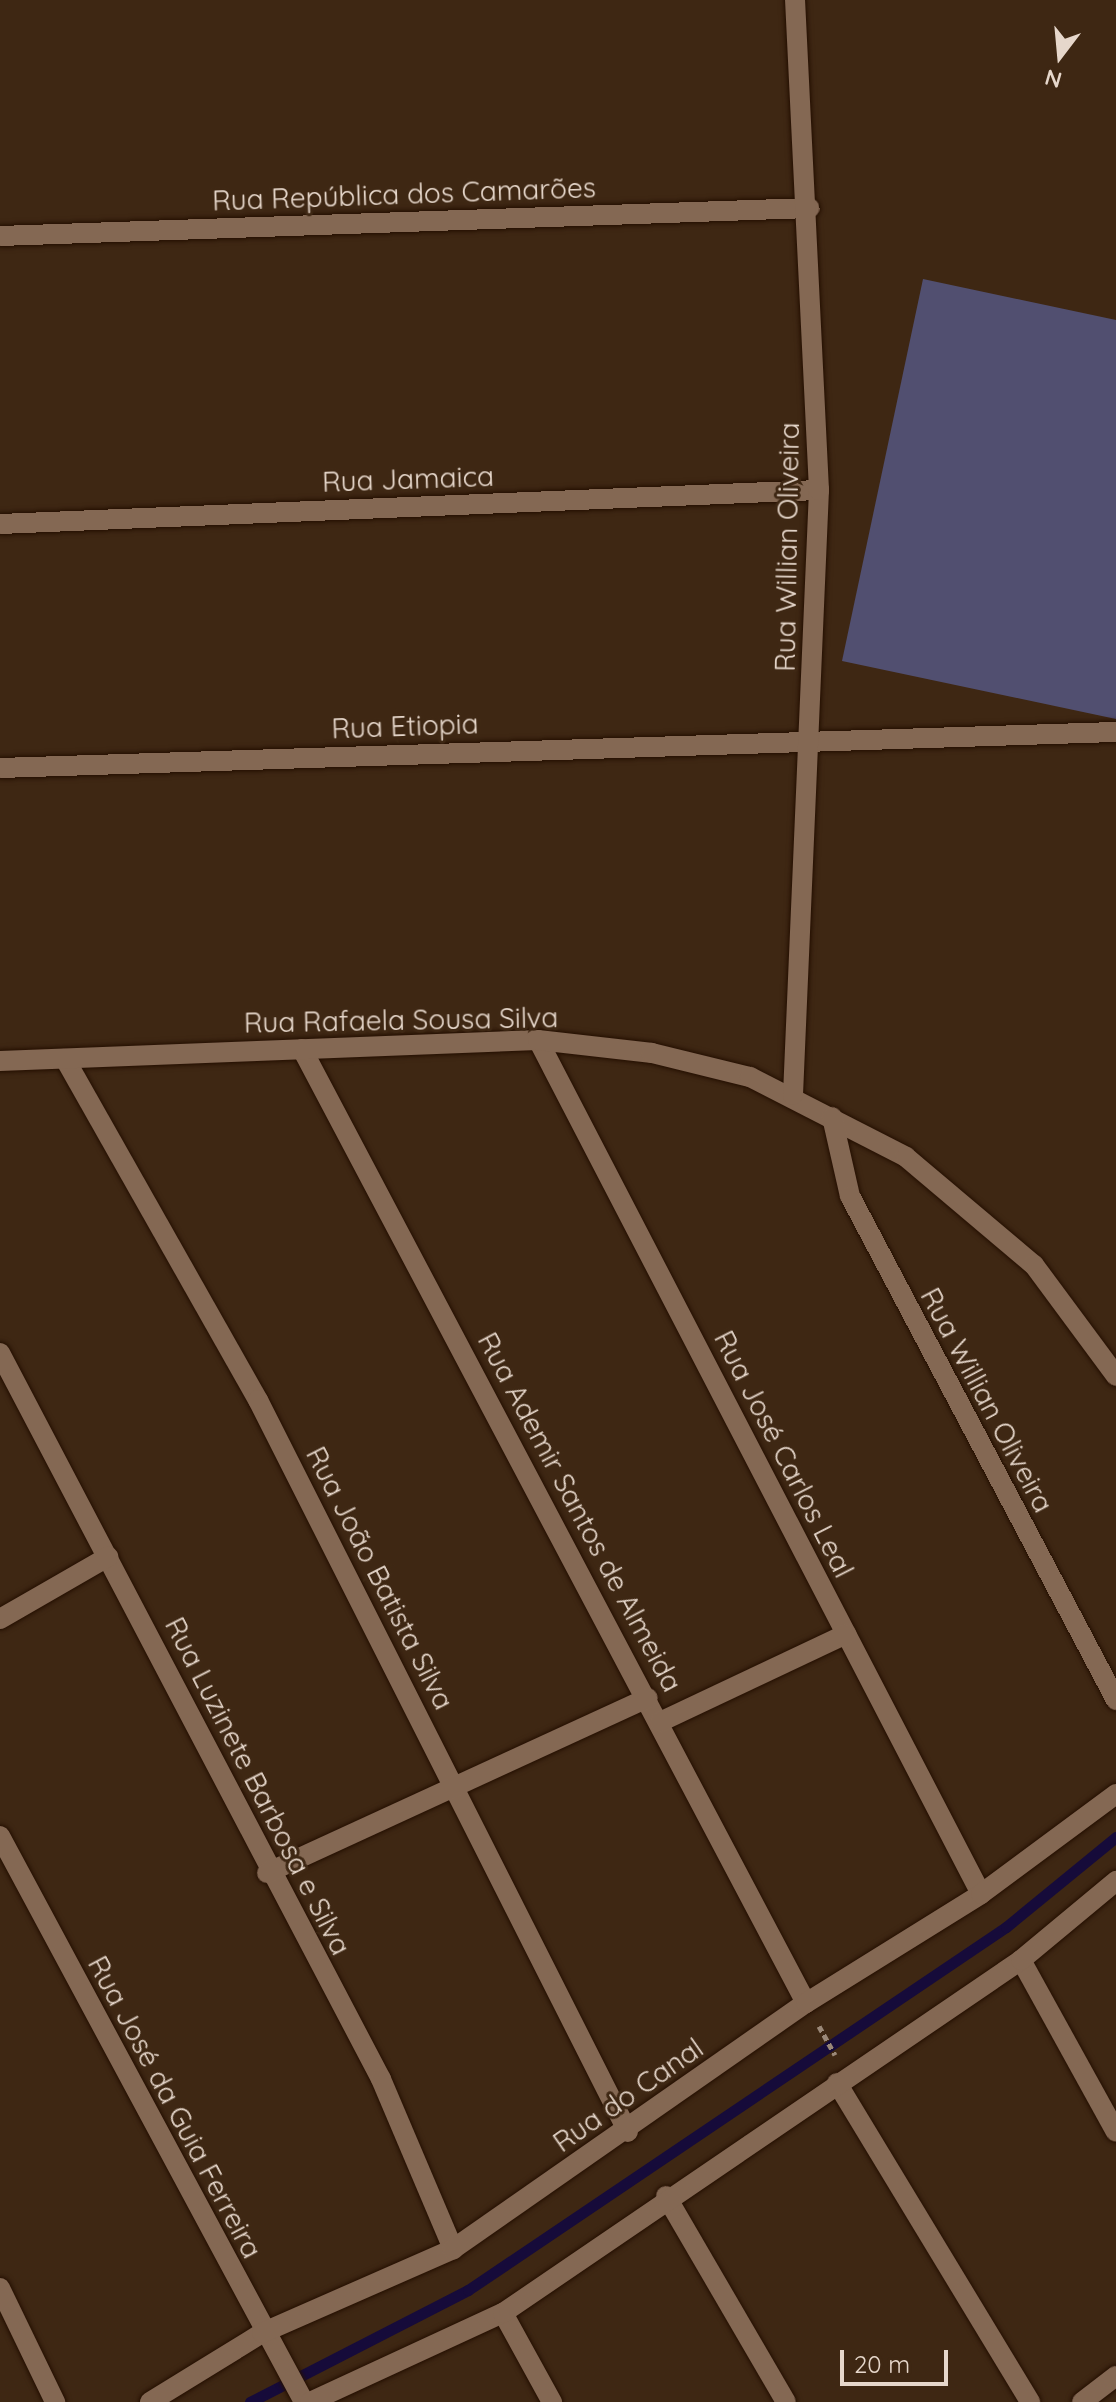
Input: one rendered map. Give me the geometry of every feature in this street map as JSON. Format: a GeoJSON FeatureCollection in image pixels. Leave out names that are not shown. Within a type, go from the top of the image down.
{"type":"FeatureCollection","features":[{"type":"Feature","properties":{"kind":"street","name":"Rua Willian Oliveira"},"geometry":{"type":"LineString","coordinates":[[793,1095],[812,739],[819,490],[810,208],[795,0]]}},
{"type":"Feature","properties":{"kind":"street","name":"Rua República dos Camarões"},"geometry":{"type":"LineString","coordinates":[[0,236],[810,208]]}},
{"type":"Feature","properties":{"kind":"street","name":"Rua Jamaica"},"geometry":{"type":"LineString","coordinates":[[0,524],[819,490]]}},
{"type":"Feature","properties":{"kind":"street","name":"Rua Etiopia"},"geometry":{"type":"LineString","coordinates":[[0,768],[812,739],[1116,732]]}},
{"type":"Feature","properties":{"kind":"street","name":"Rua Rafaela Sousa Silva"},"geometry":{"type":"LineString","coordinates":[[0,1061],[538,1040],[652,1053],[793,1095],[906,1157],[1034,1265],[1116,1376]]}},
{"type":"Feature","properties":{"kind":"street","name":"Rua José Carlos Leal"},"geometry":{"type":"LineString","coordinates":[[538,1040],[981,1894]]}},
{"type":"Feature","properties":{"kind":"street","name":"Rua Ademir Santos de Almeida"},"geometry":{"type":"LineString","coordinates":[[302,1049],[648,1698],[806,2003]]}},
{"type":"Feature","properties":{"kind":"street","name":"Rua João Batista Silva"},"geometry":{"type":"LineString","coordinates":[[65,1059],[258,1400],[628,2132]]}},
{"type":"Feature","properties":{"kind":"street","name":"Rua Willian Oliveira"},"geometry":{"type":"LineString","coordinates":[[832,1117],[857,1209],[1116,1700]]}},
{"type":"Feature","properties":{"kind":"street","name":"Rua Luzinete Barbosa e Silva"},"geometry":{"type":"LineString","coordinates":[[0,1353],[108,1557],[267,1873],[381,2079],[453,2249]]}},
{"type":"Feature","properties":{"kind":"street"},"geometry":{"type":"LineString","coordinates":[[0,1619],[108,1557]]}},
{"type":"Feature","properties":{"kind":"street"},"geometry":{"type":"LineString","coordinates":[[660,1722],[846,1634]]}},
{"type":"Feature","properties":{"kind":"street"},"geometry":{"type":"LineString","coordinates":[[267,1873],[648,1698]]}},
{"type":"Feature","properties":{"kind":"street","name":"Rua do Canal"},"geometry":{"type":"LineString","coordinates":[[150,2402],[262,2333],[453,2249],[628,2132],[806,2003],[981,1894],[1116,1794]]}},
{"type":"Feature","properties":{"kind":"street","name":"Rua José da Guia Ferreira"},"geometry":{"type":"LineString","coordinates":[[0,1836],[262,2333],[304,2399]]}},
{"type":"Feature","properties":{"kind":"street"},"geometry":{"type":"LineString","coordinates":[[304,2399],[503,2313],[666,2196],[1021,1960],[1116,1881]]}},
{"type":"Feature","properties":{"kind":"street"},"geometry":{"type":"LineString","coordinates":[[1021,1960],[1116,2132]]}},
{"type":"Feature","properties":{"kind":"street"},"geometry":{"type":"LineString","coordinates":[[837,2083],[1030,2402]]}},
{"type":"Feature","properties":{"kind":"street"},"geometry":{"type":"LineString","coordinates":[[666,2196],[786,2402]]}},
{"type":"Feature","properties":{"kind":"street"},"geometry":{"type":"LineString","coordinates":[[0,2288],[55,2402]]}},
{"type":"Feature","properties":{"kind":"street"},"geometry":{"type":"LineString","coordinates":[[503,2313],[552,2402]]}},
{"type":"Feature","properties":{"kind":"street"},"geometry":{"type":"LineString","coordinates":[[1082,2402],[1116,2376]]}},
{"type":"Feature","properties":{"kind":"path"},"geometry":{"type":"LineString","coordinates":[[820,2029],[837,2060]]}},
{"type":"Feature","properties":{"kind":"shaded area"},"geometry":{"type":"Polygon","coordinates":[[[923,279],[1116,320],[1116,719],[842,661],[923,279]]]}},
{"type":"Feature","properties":{"kind":"waterway"},"geometry":{"type":"LineString","coordinates":[[250,2402],[468,2290],[1006,1927],[1116,1837]]}}]}
